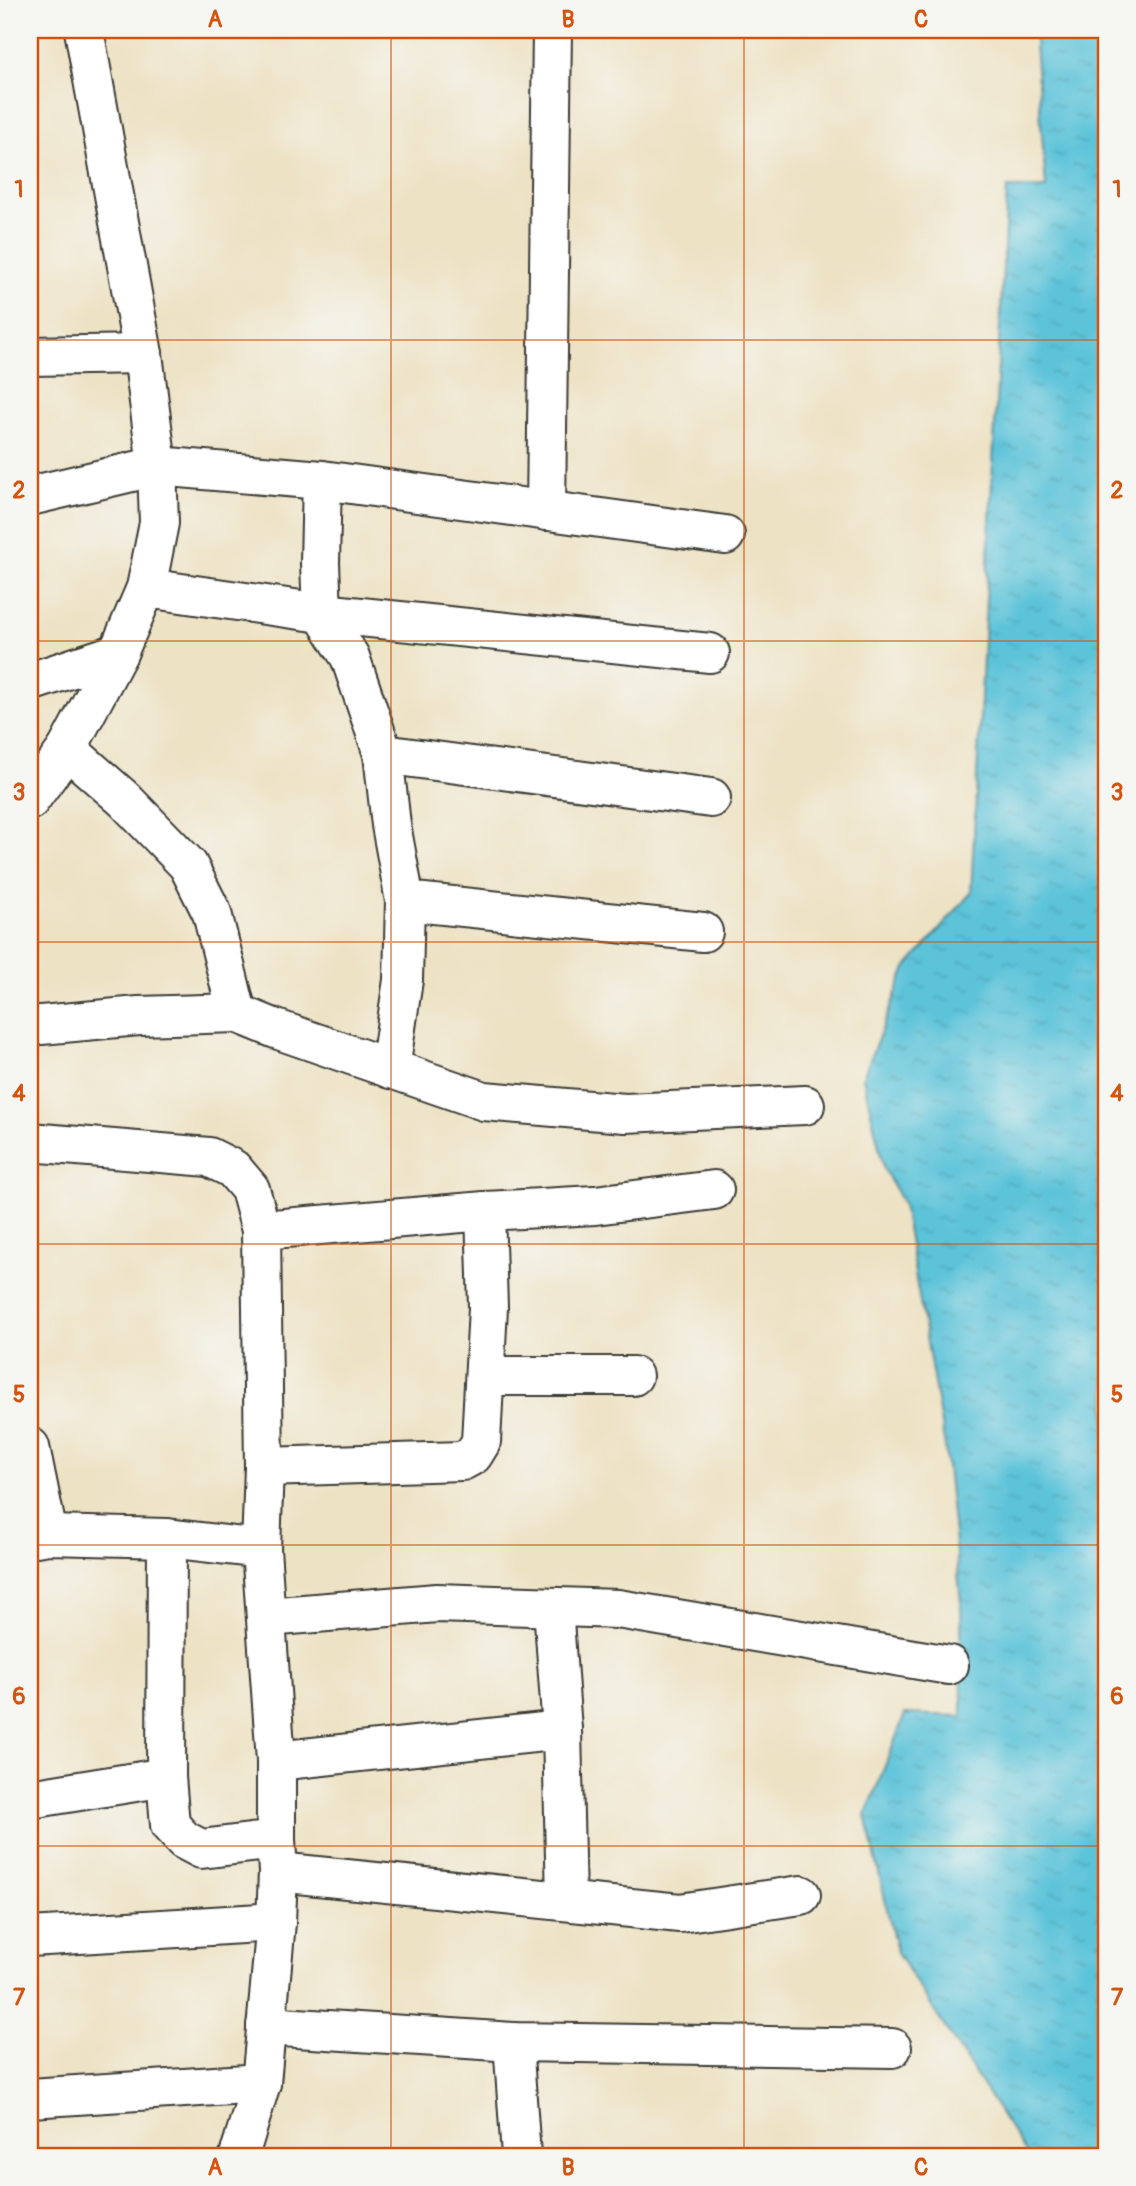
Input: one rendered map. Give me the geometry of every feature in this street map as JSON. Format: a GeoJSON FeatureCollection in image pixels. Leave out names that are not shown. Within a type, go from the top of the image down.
{"type":"FeatureCollection","features":[{"type":"Feature","properties":{"kind":"street"},"geometry":{"type":"LineString","coordinates":[[30,800],[67,749],[118,653],[146,588],[159,523],[157,466],[144,355],[84,30]]}},
{"type":"Feature","properties":{"kind":"street"},"geometry":{"type":"LineString","coordinates":[[546,510],[552,30]]}},
{"type":"Feature","properties":{"kind":"street"},"geometry":{"type":"LineString","coordinates":[[30,356],[144,355]]}},
{"type":"Feature","properties":{"kind":"street"},"geometry":{"type":"LineString","coordinates":[[30,496],[157,466],[322,480],[725,535]]}},
{"type":"Feature","properties":{"kind":"street"},"geometry":{"type":"LineString","coordinates":[[322,480],[322,613],[350,657],[368,703],[383,754],[391,825],[405,901],[403,980],[390,1069]]}},
{"type":"Feature","properties":{"kind":"street"},"geometry":{"type":"LineString","coordinates":[[146,588],[322,613],[710,653]]}},
{"type":"Feature","properties":{"kind":"street"},"geometry":{"type":"LineString","coordinates":[[30,682],[118,653]]}},
{"type":"Feature","properties":{"kind":"street"},"geometry":{"type":"LineString","coordinates":[[67,749],[124,799],[188,865],[212,913],[237,1013]]}},
{"type":"Feature","properties":{"kind":"street"},"geometry":{"type":"LineString","coordinates":[[383,754],[710,798]]}},
{"type":"Feature","properties":{"kind":"street"},"geometry":{"type":"LineString","coordinates":[[405,901],[702,932]]}},
{"type":"Feature","properties":{"kind":"street"},"geometry":{"type":"LineString","coordinates":[[30,1026],[139,1016],[237,1013],[484,1101],[612,1112],[805,1105]]}},
{"type":"Feature","properties":{"kind":"street"},"geometry":{"type":"LineString","coordinates":[[30,1143],[209,1157],[233,1169],[250,1189],[261,1230],[264,1467],[261,1549],[276,1761],[276,1922],[261,2083],[239,2156]]}},
{"type":"Feature","properties":{"kind":"street"},"geometry":{"type":"LineString","coordinates":[[261,1230],[485,1211],[595,1205],[714,1190]]}},
{"type":"Feature","properties":{"kind":"street"},"geometry":{"type":"LineString","coordinates":[[264,1467],[461,1461],[473,1455],[481,1442],[486,1376],[488,1307],[485,1211]]}},
{"type":"Feature","properties":{"kind":"street"},"geometry":{"type":"LineString","coordinates":[[486,1376],[633,1376]]}},
{"type":"Feature","properties":{"kind":"street"},"geometry":{"type":"LineString","coordinates":[[30,1447],[39,1537],[167,1538],[261,1549]]}},
{"type":"Feature","properties":{"kind":"street"},"geometry":{"type":"LineString","coordinates":[[167,1538],[166,1777],[170,1825],[184,1840],[201,1849],[277,1856],[566,1901],[680,1913],[802,1895]]}},
{"type":"Feature","properties":{"kind":"street"},"geometry":{"type":"LineString","coordinates":[[267,1617],[437,1603],[618,1609],[949,1665]]}},
{"type":"Feature","properties":{"kind":"street"},"geometry":{"type":"LineString","coordinates":[[554,1607],[562,1730],[566,1901]]}},
{"type":"Feature","properties":{"kind":"street"},"geometry":{"type":"LineString","coordinates":[[276,1761],[562,1730]]}},
{"type":"Feature","properties":{"kind":"street"},"geometry":{"type":"LineString","coordinates":[[30,1799],[166,1777]]}},
{"type":"Feature","properties":{"kind":"street"},"geometry":{"type":"LineString","coordinates":[[30,1937],[276,1922]]}},
{"type":"Feature","properties":{"kind":"street"},"geometry":{"type":"LineString","coordinates":[[266,2026],[513,2042],[892,2049]]}},
{"type":"Feature","properties":{"kind":"street"},"geometry":{"type":"LineString","coordinates":[[513,2042],[521,2156]]}},
{"type":"Feature","properties":{"kind":"street"},"geometry":{"type":"LineString","coordinates":[[30,2098],[261,2083]]}},
{"type":"Feature","properties":{"kind":"water"},"geometry":{"type":"Polygon","coordinates":[[[1034,30],[1106,30],[1106,2156],[1028,2156],[897,1953],[866,1815],[905,1714],[962,1716],[961,1602],[945,1447],[903,1204],[884,1169],[863,1077],[906,968],[971,893],[1007,188],[1046,188],[1034,30]]]}}]}
